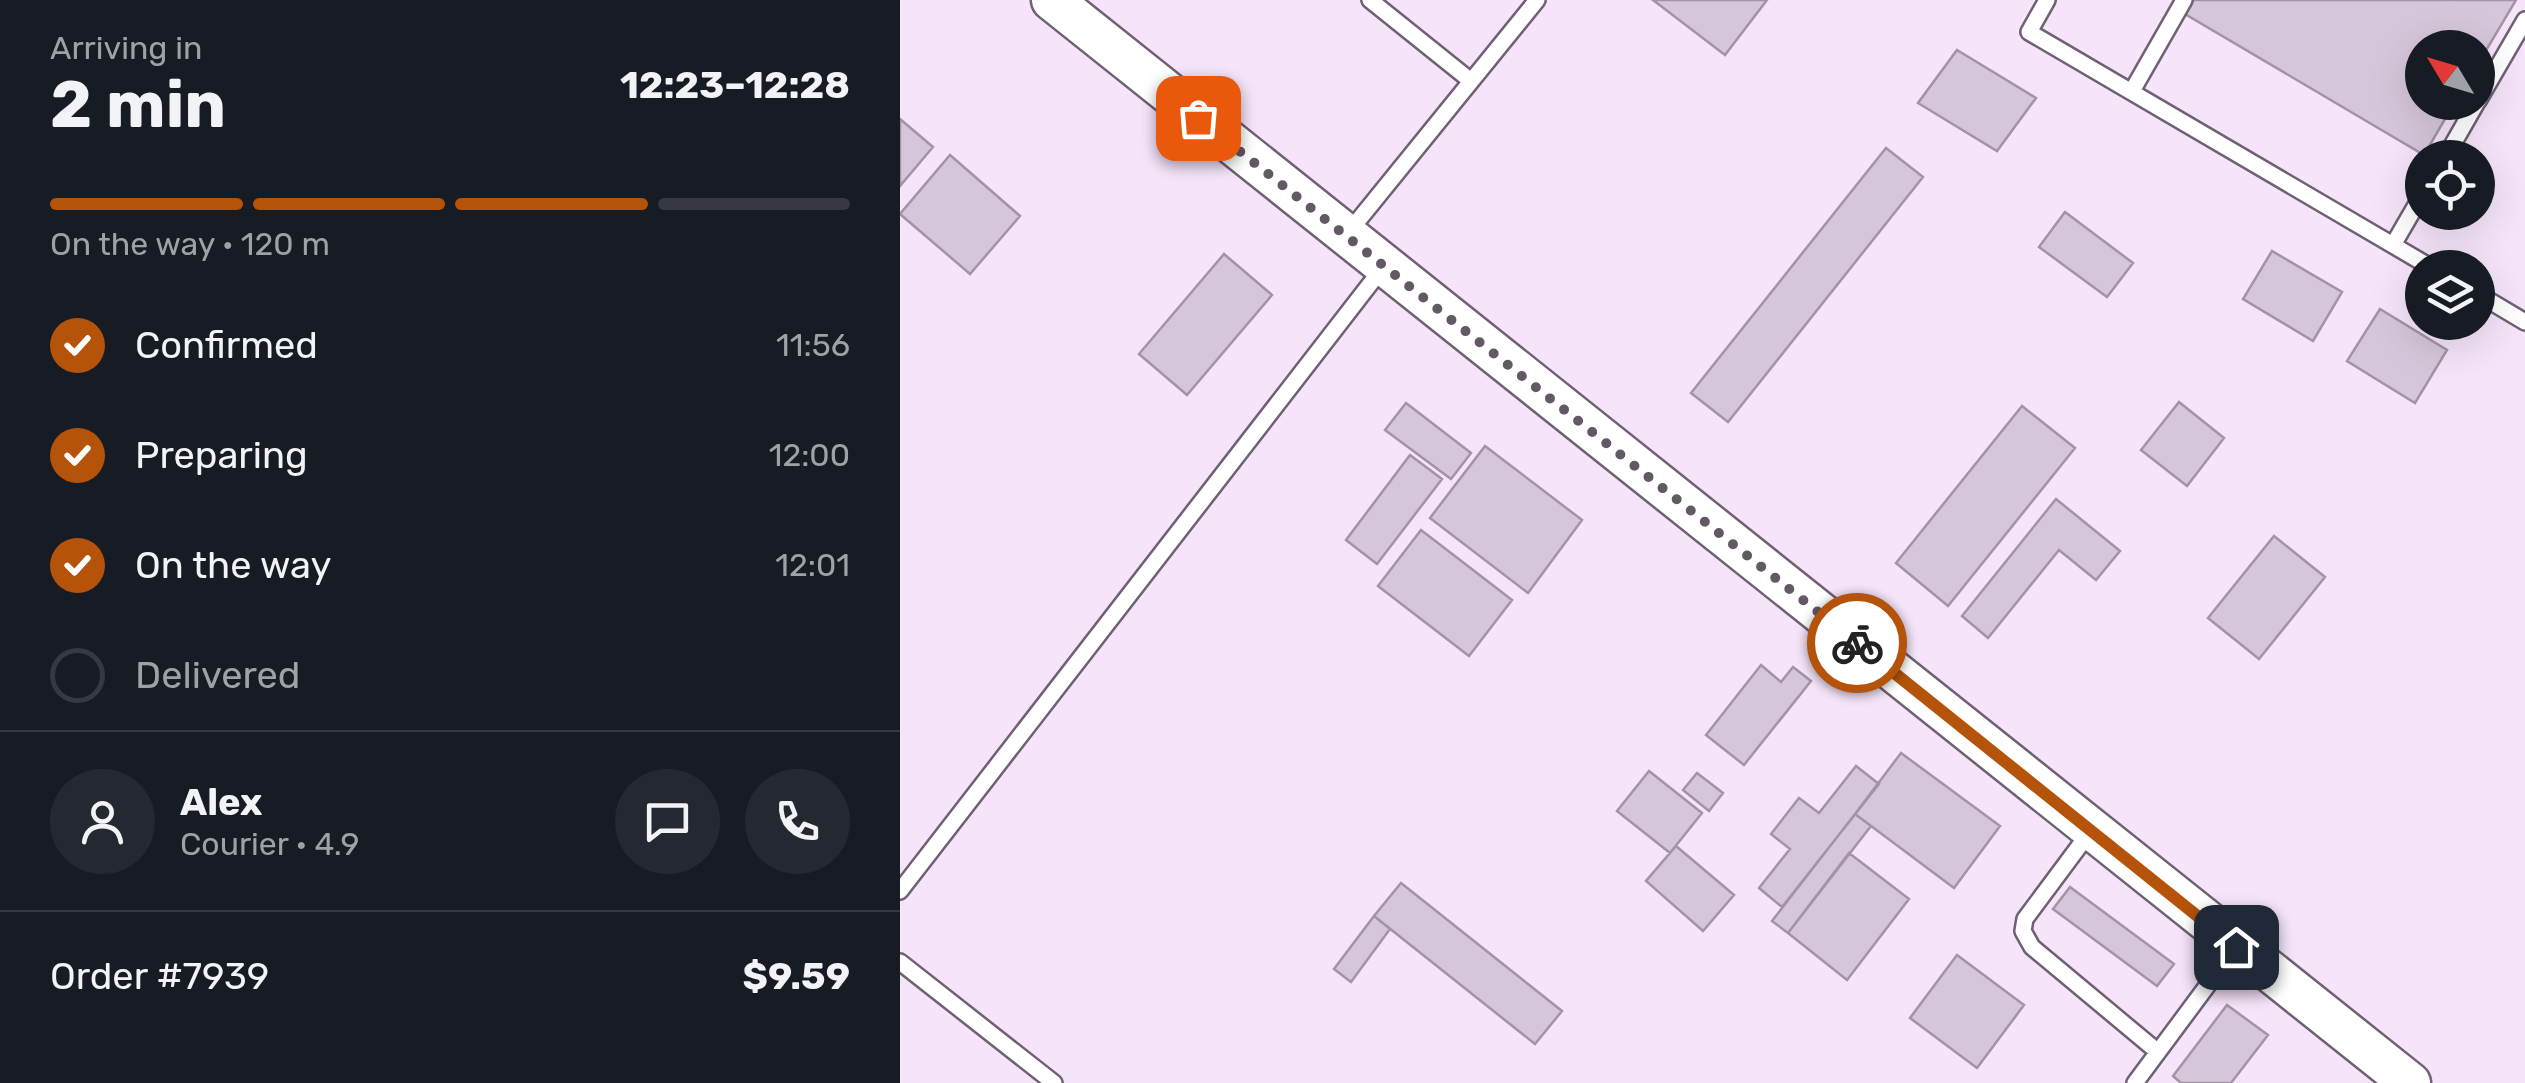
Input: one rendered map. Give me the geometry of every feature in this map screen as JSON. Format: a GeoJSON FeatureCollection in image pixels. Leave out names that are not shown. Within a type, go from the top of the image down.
{"type":"FeatureCollection","features":[{"type":"Feature","properties":{"kind":"street"},"geometry":{"type":"LineString","coordinates":[[1052,0],[2407,1082]]}},
{"type":"Feature","properties":{"kind":"lane"},"geometry":{"type":"LineString","coordinates":[[1370,0],[1471,81]]}},
{"type":"Feature","properties":{"kind":"lane"},"geometry":{"type":"LineString","coordinates":[[1345,236],[1536,0]]}},
{"type":"Feature","properties":{"kind":"lane"},"geometry":{"type":"LineString","coordinates":[[2047,0],[2028,32],[2405,252]]}},
{"type":"Feature","properties":{"kind":"lane"},"geometry":{"type":"LineString","coordinates":[[2132,91],[2184,0]]}},
{"type":"Feature","properties":{"kind":"lane"},"geometry":{"type":"LineString","coordinates":[[2495,71],[2525,20]]}},
{"type":"Feature","properties":{"kind":"lane"},"geometry":{"type":"LineString","coordinates":[[2394,245],[2405,225]]}},
{"type":"Feature","properties":{"kind":"lane"},"geometry":{"type":"LineString","coordinates":[[900,891],[1384,266]]}},
{"type":"Feature","properties":{"kind":"lane"},"geometry":{"type":"LineString","coordinates":[[2495,304],[2525,322]]}},
{"type":"Feature","properties":{"kind":"lane"},"geometry":{"type":"LineString","coordinates":[[2092,830],[2025,919],[2023,931],[2032,947],[2158,1052]]}},
{"type":"Feature","properties":{"kind":"lane"},"geometry":{"type":"LineString","coordinates":[[2135,1083],[2236,947]]}},
{"type":"Feature","properties":{"kind":"lane"},"geometry":{"type":"LineString","coordinates":[[900,962],[1054,1083]]}},
{"type":"Feature","properties":{"kind":"building"},"geometry":{"type":"Polygon","coordinates":[[[1653,0],[1767,0],[1725,55],[1653,0]]]}},
{"type":"Feature","properties":{"kind":"building"},"geometry":{"type":"Polygon","coordinates":[[[2193,0],[2516,0],[2495,35],[2495,30],[2405,30],[2405,120],[2444,120],[2433,140],[2405,140],[2405,144],[2185,14],[2193,0]]]}},
{"type":"Feature","properties":{"kind":"building"},"geometry":{"type":"Polygon","coordinates":[[[1957,50],[2036,98],[1997,151],[1918,103],[1957,50]]]}},
{"type":"Feature","properties":{"kind":"building"},"geometry":{"type":"Polygon","coordinates":[[[900,119],[933,147],[900,186],[900,119]]]}},
{"type":"Feature","properties":{"kind":"building"},"geometry":{"type":"Polygon","coordinates":[[[1886,148],[1923,177],[1728,422],[1691,393],[1886,148]]]}},
{"type":"Feature","properties":{"kind":"building"},"geometry":{"type":"Polygon","coordinates":[[[950,155],[1020,216],[970,274],[900,214],[950,155]]]}},
{"type":"Feature","properties":{"kind":"building"},"geometry":{"type":"Polygon","coordinates":[[[2065,212],[2133,263],[2107,297],[2039,247],[2065,212]]]}},
{"type":"Feature","properties":{"kind":"building"},"geometry":{"type":"Polygon","coordinates":[[[2272,251],[2342,292],[2313,341],[2243,299],[2272,251]]]}},
{"type":"Feature","properties":{"kind":"building"},"geometry":{"type":"Polygon","coordinates":[[[1224,254],[1272,295],[1187,395],[1139,354],[1224,254]]]}},
{"type":"Feature","properties":{"kind":"building"},"geometry":{"type":"Polygon","coordinates":[[[2380,309],[2405,324],[2405,340],[2431,340],[2447,350],[2415,403],[2347,361],[2380,309]]]}},
{"type":"Feature","properties":{"kind":"building"},"geometry":{"type":"Polygon","coordinates":[[[2179,402],[2224,438],[2187,486],[2141,450],[2179,402]]]}},
{"type":"Feature","properties":{"kind":"building"},"geometry":{"type":"Polygon","coordinates":[[[1406,403],[1471,453],[1451,479],[1385,430],[1406,403]]]}},
{"type":"Feature","properties":{"kind":"building"},"geometry":{"type":"Polygon","coordinates":[[[2022,406],[2075,448],[1948,606],[1896,563],[2022,406]]]}},
{"type":"Feature","properties":{"kind":"building"},"geometry":{"type":"Polygon","coordinates":[[[1485,446],[1582,520],[1528,593],[1430,518],[1485,446]]]}},
{"type":"Feature","properties":{"kind":"building"},"geometry":{"type":"Polygon","coordinates":[[[1410,455],[1442,479],[1377,564],[1346,540],[1410,455]]]}},
{"type":"Feature","properties":{"kind":"building"},"geometry":{"type":"Polygon","coordinates":[[[2056,499],[2120,551],[2096,580],[2059,550],[1988,638],[1962,616],[2056,499]]]}},
{"type":"Feature","properties":{"kind":"building"},"geometry":{"type":"Polygon","coordinates":[[[1421,530],[1512,600],[1469,656],[1378,586],[1421,530]]]}},
{"type":"Feature","properties":{"kind":"building"},"geometry":{"type":"Polygon","coordinates":[[[2274,536],[2325,577],[2259,659],[2208,618],[2274,536]]]}},
{"type":"Feature","properties":{"kind":"building"},"geometry":{"type":"Polygon","coordinates":[[[1761,665],[1781,682],[1793,667],[1811,681],[1744,765],[1706,735],[1761,665]]]}},
{"type":"Feature","properties":{"kind":"building"},"geometry":{"type":"Polygon","coordinates":[[[1901,753],[2000,826],[1954,888],[1855,814],[1901,753]]]}},
{"type":"Feature","properties":{"kind":"building"},"geometry":{"type":"Polygon","coordinates":[[[1856,766],[1879,784],[1782,907],[1759,888],[1790,849],[1771,834],[1799,798],[1819,813],[1856,766]]]}},
{"type":"Feature","properties":{"kind":"building"},"geometry":{"type":"Polygon","coordinates":[[[1649,771],[1702,813],[1670,853],[1617,811],[1649,771]]]}},
{"type":"Feature","properties":{"kind":"building"},"geometry":{"type":"Polygon","coordinates":[[[1697,773],[1723,793],[1709,811],[1683,790],[1697,773]]]}},
{"type":"Feature","properties":{"kind":"building"},"geometry":{"type":"Polygon","coordinates":[[[1855,814],[1871,826],[1788,933],[1772,921],[1855,814]]]}},
{"type":"Feature","properties":{"kind":"building"},"geometry":{"type":"Polygon","coordinates":[[[1676,846],[1734,895],[1703,931],[1646,881],[1676,846]]]}},
{"type":"Feature","properties":{"kind":"building"},"geometry":{"type":"Polygon","coordinates":[[[1849,853],[1909,899],[1847,980],[1788,933],[1849,853]]]}},
{"type":"Feature","properties":{"kind":"building"},"geometry":{"type":"Polygon","coordinates":[[[1401,883],[1562,1011],[1535,1044],[1374,916],[1401,883]]]}},
{"type":"Feature","properties":{"kind":"building"},"geometry":{"type":"Polygon","coordinates":[[[2070,887],[2174,964],[2157,986],[2053,909],[2070,887]]]}},
{"type":"Feature","properties":{"kind":"building"},"geometry":{"type":"Polygon","coordinates":[[[1374,916],[1390,929],[1351,982],[1334,969],[1374,916]]]}},
{"type":"Feature","properties":{"kind":"building"},"geometry":{"type":"Polygon","coordinates":[[[1957,955],[2024,1005],[1977,1068],[1910,1018],[1957,955]]]}},
{"type":"Feature","properties":{"kind":"building"},"geometry":{"type":"Polygon","coordinates":[[[2227,1005],[2268,1035],[2231,1083],[2181,1083],[2173,1076],[2227,1005]]]}},
{"type":"Feature","properties":{"kind":"way so far"},"geometry":{"type":"LineString","coordinates":[[1198,118],[1857,643]]}},
{"type":"Feature","properties":{"kind":"route"},"geometry":{"type":"LineString","coordinates":[[1857,643],[2236,947]]}}]}
